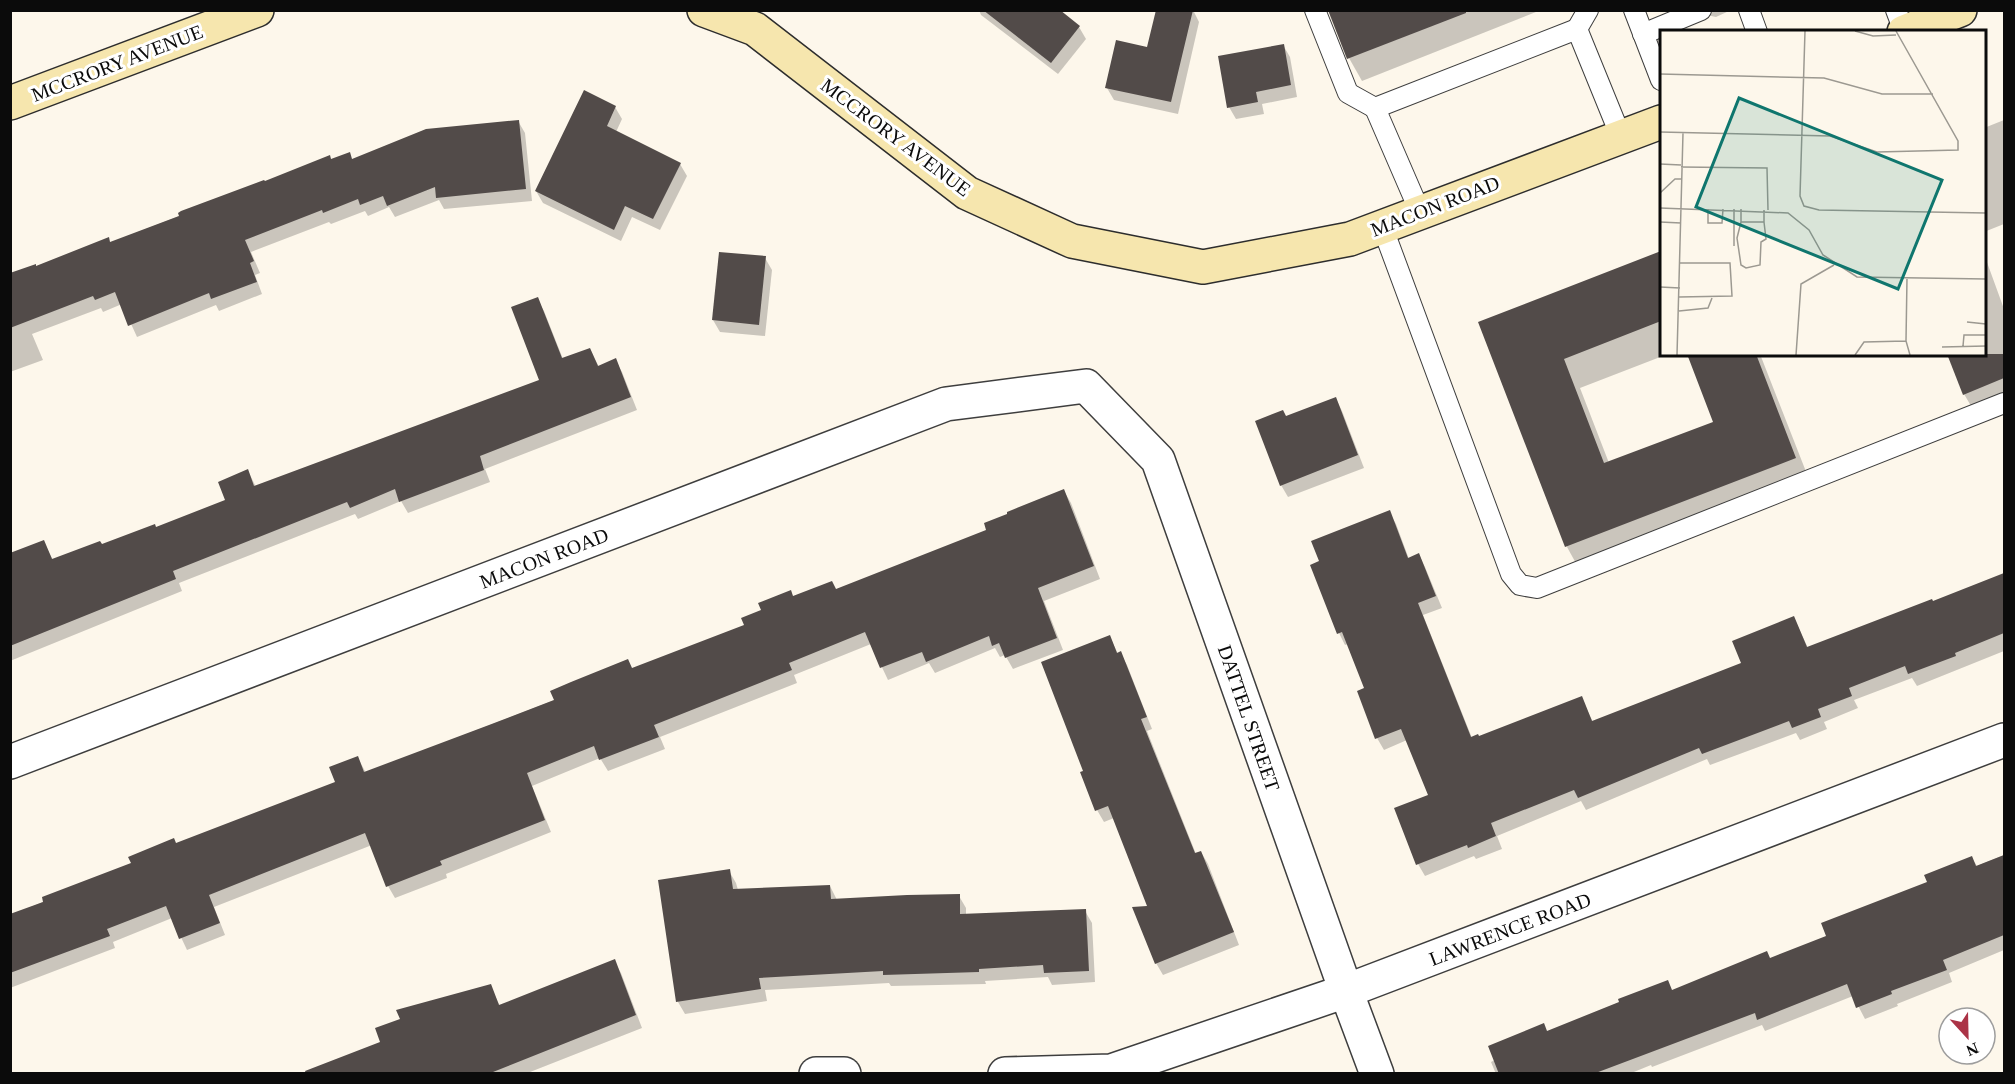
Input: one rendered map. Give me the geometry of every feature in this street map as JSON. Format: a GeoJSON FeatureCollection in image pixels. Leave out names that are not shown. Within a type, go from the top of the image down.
{"type":"FeatureCollection","features":[{"type":"Feature","properties":{"kind":"main road","name":"MCCRORY AVENUE"},"geometry":{"type":"LineString","coordinates":[[10,103],[257,10]]}},
{"type":"Feature","properties":{"kind":"main road","name":"MCCRORY AVENUE"},"geometry":{"type":"LineString","coordinates":[[704,10],[755,29],[967,194],[1072,241],[1203,267]]}},
{"type":"Feature","properties":{"kind":"main road"},"geometry":{"type":"LineString","coordinates":[[1907,30],[1960,10]]}},
{"type":"Feature","properties":{"kind":"main road","name":"MACON ROAD"},"geometry":{"type":"LineString","coordinates":[[1203,267],[1350,239],[1660,122]]}},
{"type":"Feature","properties":{"kind":"street","name":"MACON ROAD"},"geometry":{"type":"LineString","coordinates":[[10,762],[946,404],[1086,386]]}},
{"type":"Feature","properties":{"kind":"street","name":"DATTEL STREET"},"geometry":{"type":"LineString","coordinates":[[1086,386],[1158,460],[1377,1074]]}},
{"type":"Feature","properties":{"kind":"street","name":"LAWRENCE ROAD"},"geometry":{"type":"LineString","coordinates":[[1005,1074],[1111,1071],[1346,992],[2004,740]]}},
{"type":"Feature","properties":{"kind":"street"},"geometry":{"type":"LineString","coordinates":[[816,1074],[844,1074]]}},
{"type":"Feature","properties":{"kind":"lane"},"geometry":{"type":"LineString","coordinates":[[1315,10],[1348,93],[1375,108],[1420,212]]}},
{"type":"Feature","properties":{"kind":"lane"},"geometry":{"type":"LineString","coordinates":[[1375,108],[1577,29],[1588,10]]}},
{"type":"Feature","properties":{"kind":"lane"},"geometry":{"type":"LineString","coordinates":[[1634,10],[1660,77]]}},
{"type":"Feature","properties":{"kind":"lane"},"geometry":{"type":"LineString","coordinates":[[1643,34],[1701,10]]}},
{"type":"Feature","properties":{"kind":"lane"},"geometry":{"type":"LineString","coordinates":[[1749,10],[1756,30]]}},
{"type":"Feature","properties":{"kind":"lane"},"geometry":{"type":"LineString","coordinates":[[1896,10],[1904,30]]}},
{"type":"Feature","properties":{"kind":"lane"},"geometry":{"type":"LineString","coordinates":[[1577,29],[1621,137]]}},
{"type":"Feature","properties":{"kind":"lane"},"geometry":{"type":"LineString","coordinates":[[1382,226],[1511,574],[1520,585],[1537,588],[2004,404]]}},
{"type":"Feature","properties":{"kind":"building"},"geometry":{"type":"Polygon","coordinates":[[[983,10],[1060,10],[1080,26],[1051,63],[983,10]]]}},
{"type":"Feature","properties":{"kind":"building"},"geometry":{"type":"Polygon","coordinates":[[[1156,10],[1193,10],[1171,102],[1105,88],[1116,40],[1147,47],[1156,10]]]}},
{"type":"Feature","properties":{"kind":"building"},"geometry":{"type":"Polygon","coordinates":[[[1328,10],[1466,10],[1466,13],[1347,59],[1328,10]]]}},
{"type":"Feature","properties":{"kind":"building"},"geometry":{"type":"Polygon","coordinates":[[[1284,44],[1291,85],[1256,92],[1258,102],[1227,108],[1218,56],[1284,44]]]}},
{"type":"Feature","properties":{"kind":"building"},"geometry":{"type":"Polygon","coordinates":[[[584,90],[616,106],[607,126],[681,163],[653,219],[625,206],[614,230],[535,191],[584,90]]]}},
{"type":"Feature","properties":{"kind":"building"},"geometry":{"type":"Polygon","coordinates":[[[519,120],[526,189],[436,198],[435,187],[387,206],[383,196],[360,205],[358,199],[323,213],[322,210],[245,240],[254,261],[250,263],[257,282],[211,299],[209,293],[128,326],[115,292],[95,300],[93,296],[10,328],[10,273],[36,264],[36,266],[109,237],[110,242],[179,216],[178,213],[181,211],[330,155],[331,159],[350,152],[352,159],[426,129],[519,120]]]}},
{"type":"Feature","properties":{"kind":"building"},"geometry":{"type":"Polygon","coordinates":[[[1660,251],[1660,321],[1564,359],[1604,463],[1713,422],[1688,356],[1757,356],[1796,458],[1565,547],[1478,322],[1660,251]]]}},
{"type":"Feature","properties":{"kind":"building"},"geometry":{"type":"Polygon","coordinates":[[[719,252],[766,256],[759,325],[712,320],[719,252]]]}},
{"type":"Feature","properties":{"kind":"building"},"geometry":{"type":"Polygon","coordinates":[[[538,297],[562,358],[590,348],[598,366],[616,358],[631,397],[480,456],[484,470],[399,502],[395,489],[350,508],[347,502],[173,571],[176,579],[10,646],[10,553],[44,540],[52,559],[100,541],[102,544],[155,524],[156,527],[225,500],[218,482],[248,469],[254,486],[539,380],[511,307],[538,297]]]}},
{"type":"Feature","properties":{"kind":"building"},"geometry":{"type":"Polygon","coordinates":[[[2004,354],[2004,378],[1963,395],[1948,356],[2004,354]]]}},
{"type":"Feature","properties":{"kind":"building"},"geometry":{"type":"Polygon","coordinates":[[[1336,397],[1358,455],[1280,486],[1255,421],[1283,410],[1286,416],[1336,397]]]}},
{"type":"Feature","properties":{"kind":"building"},"geometry":{"type":"Polygon","coordinates":[[[1064,489],[1094,566],[1038,588],[1057,638],[1005,658],[999,643],[992,646],[989,636],[926,662],[922,652],[880,668],[865,632],[789,663],[792,670],[654,725],[659,737],[599,760],[594,746],[527,773],[545,820],[440,861],[442,865],[386,887],[365,833],[209,895],[220,923],[179,939],[166,906],[107,929],[110,936],[10,973],[10,914],[43,902],[42,897],[131,863],[128,857],[174,838],[176,843],[335,782],[329,767],[358,756],[364,772],[489,725],[554,700],[550,691],[628,659],[632,668],[744,625],[741,618],[761,610],[758,603],[791,590],[793,596],[832,581],[836,589],[986,530],[984,523],[1064,489]]]}},
{"type":"Feature","properties":{"kind":"building"},"geometry":{"type":"Polygon","coordinates":[[[1390,510],[1408,558],[1419,553],[1436,596],[1418,603],[1471,737],[1478,734],[1479,736],[1582,696],[1592,721],[1741,663],[1732,641],[1794,616],[1807,647],[2004,573],[2004,633],[1955,653],[1956,656],[1908,674],[1905,666],[1849,688],[1852,696],[1818,709],[1821,717],[1792,728],[1789,721],[1702,754],[1699,748],[1578,798],[1574,790],[1491,823],[1496,836],[1416,865],[1394,808],[1428,795],[1401,729],[1375,739],[1357,691],[1364,688],[1342,632],[1337,634],[1310,565],[1319,561],[1311,541],[1390,510]]]}},
{"type":"Feature","properties":{"kind":"building"},"geometry":{"type":"Polygon","coordinates":[[[1110,635],[1117,653],[1121,651],[1147,717],[1141,719],[1195,853],[1201,851],[1234,932],[1155,964],[1132,907],[1147,906],[1108,806],[1095,811],[1080,772],[1083,771],[1041,662],[1110,635]]]}},
{"type":"Feature","properties":{"kind":"building"},"geometry":{"type":"Polygon","coordinates":[[[2004,855],[2004,935],[1943,960],[1947,970],[1891,991],[1892,994],[1856,1008],[1847,984],[1757,1020],[1755,1013],[1593,1074],[1499,1074],[1488,1046],[1544,1023],[1547,1031],[1619,1002],[1618,999],[1668,980],[1672,990],[1767,951],[1770,958],[1826,936],[1821,923],[1927,882],[1924,875],[1972,856],[1976,866],[2004,855]]]}},
{"type":"Feature","properties":{"kind":"building"},"geometry":{"type":"Polygon","coordinates":[[[730,869],[733,889],[830,885],[831,899],[960,894],[960,914],[1086,909],[1089,971],[1044,973],[1043,965],[979,969],[979,972],[883,975],[883,971],[759,978],[761,989],[676,1002],[658,880],[730,869]]]}},
{"type":"Feature","properties":{"kind":"building"},"geometry":{"type":"Polygon","coordinates":[[[615,959],[636,1015],[488,1074],[306,1074],[305,1071],[380,1042],[375,1028],[400,1019],[396,1010],[491,984],[499,1005],[615,959]]]}}]}
